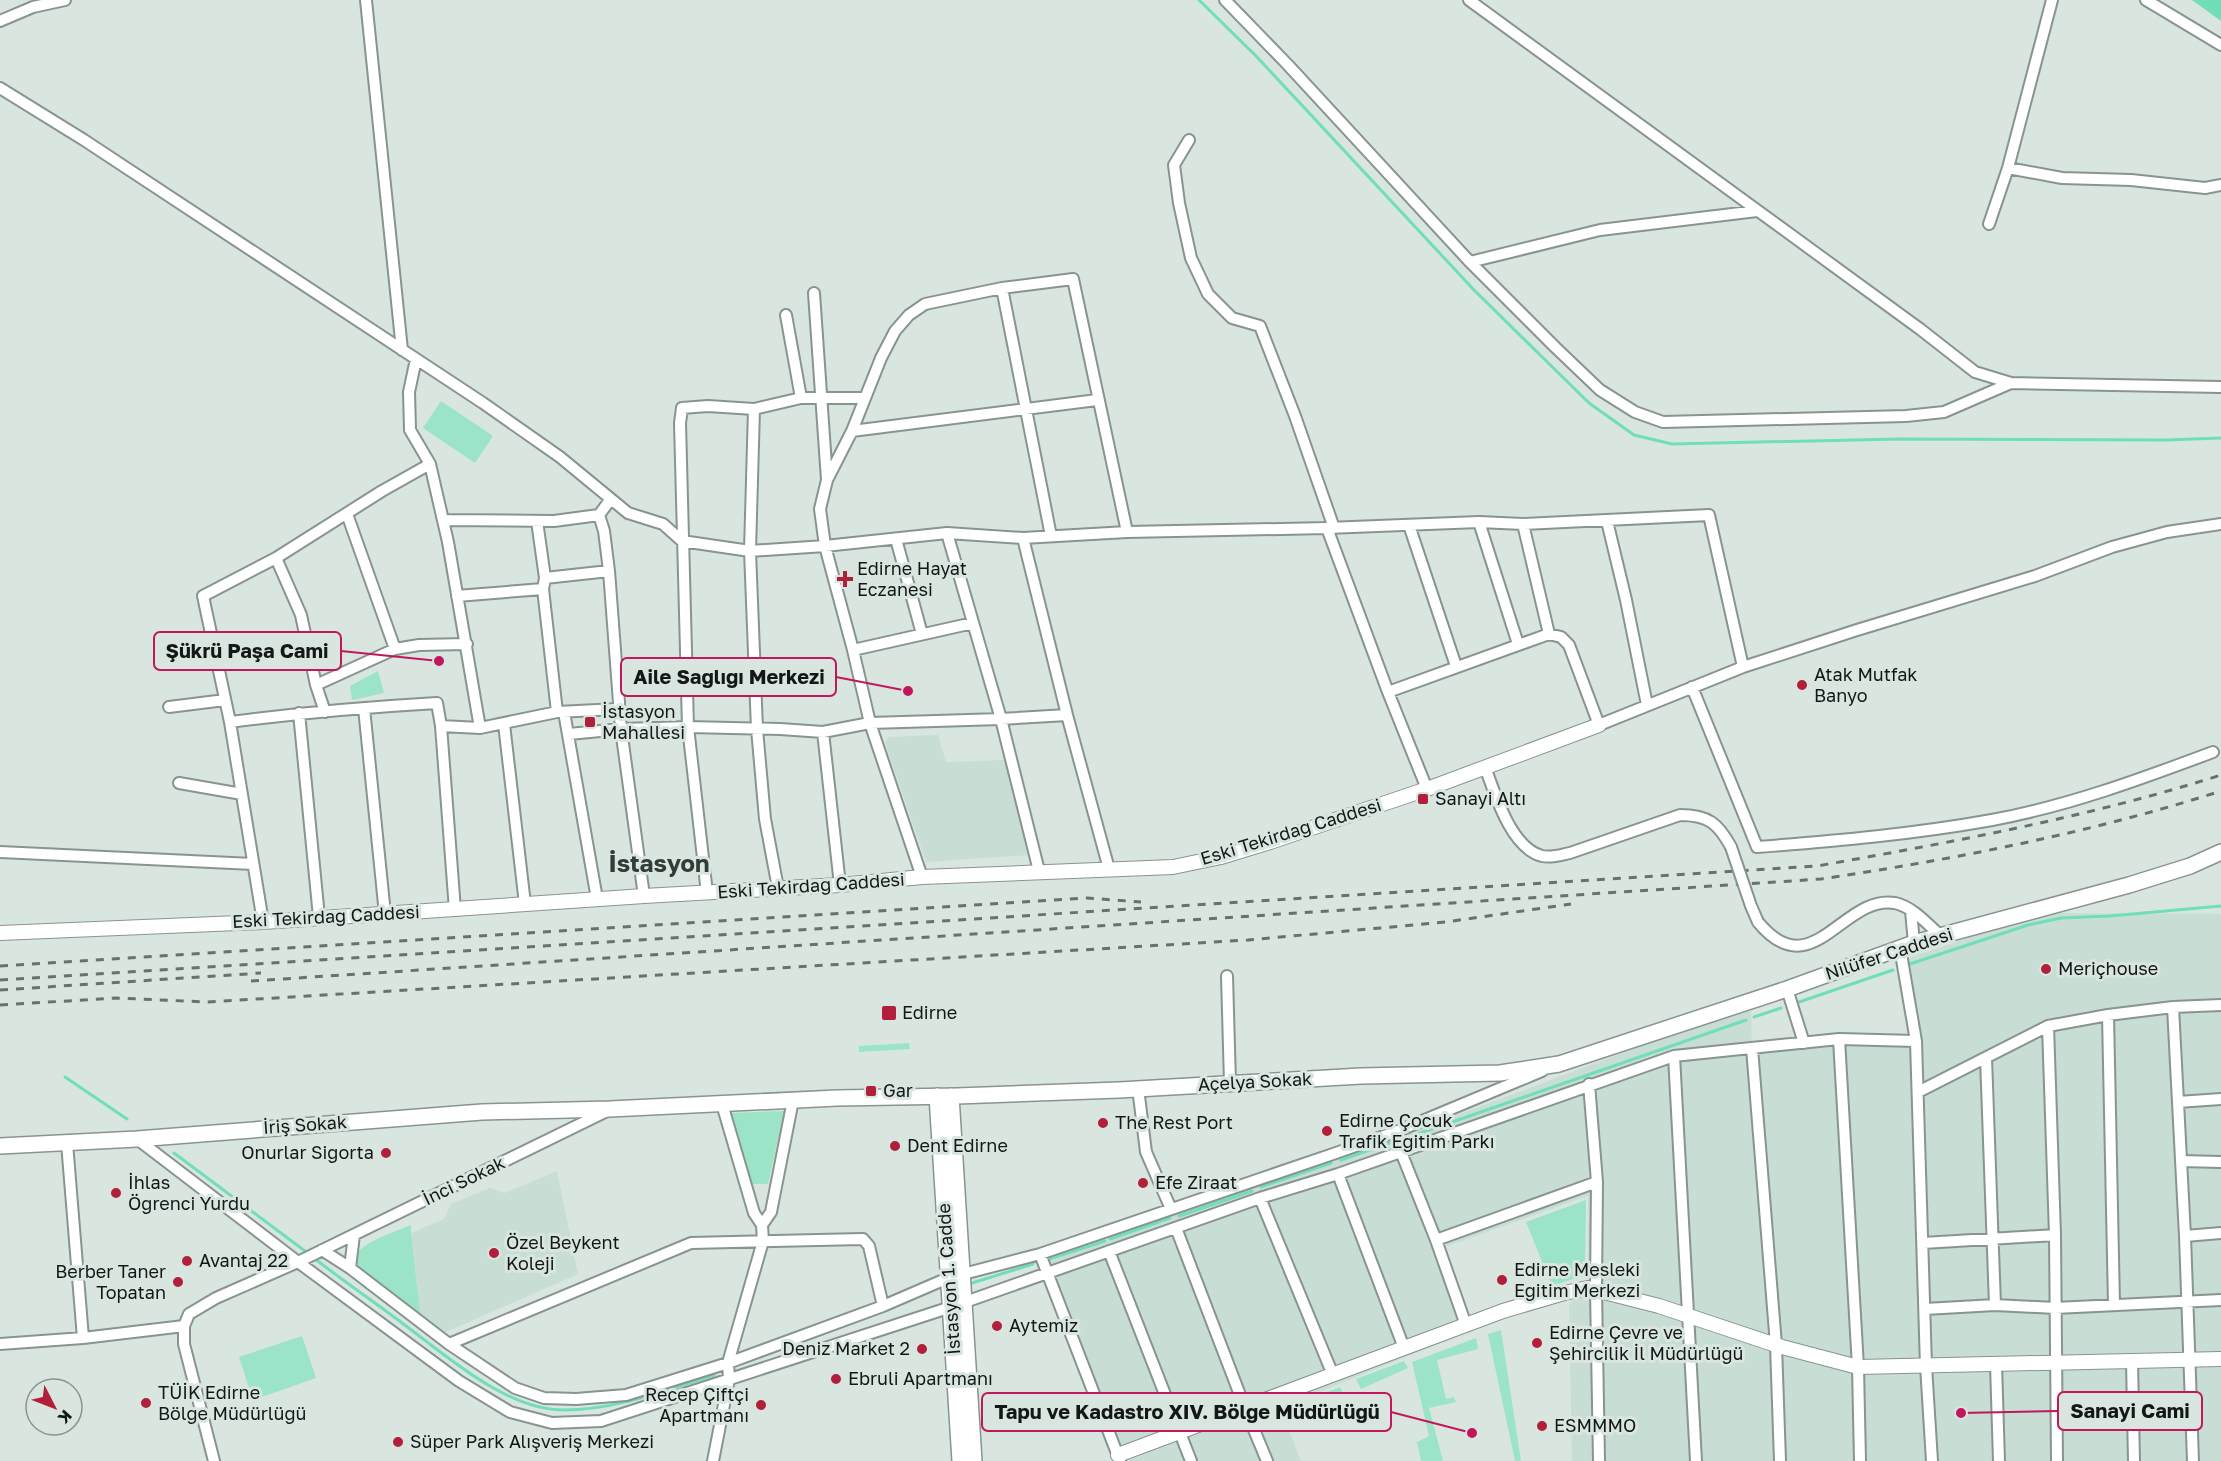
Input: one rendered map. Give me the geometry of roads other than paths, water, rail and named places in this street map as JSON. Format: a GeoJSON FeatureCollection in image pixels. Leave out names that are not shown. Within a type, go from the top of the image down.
{"type":"FeatureCollection","features":[{"type":"Feature","properties":{"kind":"main road","name":"Nilüfer Caddesi"},"geometry":{"type":"LineString","coordinates":[[1559,1064],[1787,988],[1907,945],[2129,885],[2190,866],[2221,852]]}},
{"type":"Feature","properties":{"kind":"main road","name":"Açelya Sokak"},"geometry":{"type":"LineString","coordinates":[[944,1096],[1371,1076],[1500,1073],[1559,1064]]}},
{"type":"Feature","properties":{"kind":"main road","name":"İnci Sokak"},"geometry":{"type":"LineString","coordinates":[[610,1109],[793,1100],[944,1096]]}},
{"type":"Feature","properties":{"kind":"main road","name":"İstasyon 1. Cadde"},"geometry":{"type":"LineString","coordinates":[[944,1096],[957,1305],[974,1461]]}},
{"type":"Feature","properties":{"kind":"main road","name":"İriş Sokak"},"geometry":{"type":"LineString","coordinates":[[0,1146],[136,1139],[482,1112],[610,1109]]}},
{"type":"Feature","properties":{"kind":"main road","name":"İstasyon 1. Cadde"},"geometry":{"type":"LineString","coordinates":[[957,1305],[960,1461]]}},
{"type":"Feature","properties":{"kind":"street"},"geometry":{"type":"LineString","coordinates":[[0,21],[32,3],[65,0]]}},
{"type":"Feature","properties":{"kind":"street"},"geometry":{"type":"LineString","coordinates":[[366,0],[402,350]]}},
{"type":"Feature","properties":{"kind":"street"},"geometry":{"type":"LineString","coordinates":[[1225,0],[1470,262],[1600,390],[1635,412],[1663,422],[1915,415],[1944,412],[2011,383]]}},
{"type":"Feature","properties":{"kind":"street"},"geometry":{"type":"LineString","coordinates":[[1469,0],[1920,329],[1975,372],[2011,383],[2221,387]]}},
{"type":"Feature","properties":{"kind":"street"},"geometry":{"type":"LineString","coordinates":[[1989,224],[2008,168],[2052,0]]}},
{"type":"Feature","properties":{"kind":"street"},"geometry":{"type":"LineString","coordinates":[[2146,0],[2221,45]]}},
{"type":"Feature","properties":{"kind":"street"},"geometry":{"type":"LineString","coordinates":[[0,88],[84,140],[416,359],[560,457],[628,513],[663,524],[682,542],[750,551],[825,546],[947,533],[1023,537],[1479,522],[1523,524],[1709,515],[1743,667]]}},
{"type":"Feature","properties":{"kind":"street"},"geometry":{"type":"LineString","coordinates":[[1189,140],[1174,165],[1179,203],[1191,258],[1208,294],[1232,318],[1260,326],[1295,416],[1388,692],[1427,789]]}},
{"type":"Feature","properties":{"kind":"street"},"geometry":{"type":"LineString","coordinates":[[2008,168],[2062,178],[2131,180],[2205,188],[2221,185]]}},
{"type":"Feature","properties":{"kind":"street"},"geometry":{"type":"LineString","coordinates":[[1470,262],[1600,230],[1757,211]]}},
{"type":"Feature","properties":{"kind":"street"},"geometry":{"type":"LineString","coordinates":[[922,877],[870,723],[825,546],[820,509],[827,480],[852,430],[881,358],[909,315],[925,304],[1002,288],[1073,279],[1127,532]]}},
{"type":"Feature","properties":{"kind":"street"},"geometry":{"type":"LineString","coordinates":[[1002,288],[1051,536]]}},
{"type":"Feature","properties":{"kind":"street"},"geometry":{"type":"LineString","coordinates":[[814,292],[827,480]]}},
{"type":"Feature","properties":{"kind":"street"},"geometry":{"type":"LineString","coordinates":[[786,315],[801,398]]}},
{"type":"Feature","properties":{"kind":"street"},"geometry":{"type":"LineString","coordinates":[[416,359],[409,392],[410,430],[430,464],[467,644],[480,728]]}},
{"type":"Feature","properties":{"kind":"street"},"geometry":{"type":"LineString","coordinates":[[706,893],[688,727],[682,542],[680,423],[682,408],[708,406],[754,410],[801,398],[864,398]]}},
{"type":"Feature","properties":{"kind":"street"},"geometry":{"type":"LineString","coordinates":[[852,430],[1097,400]]}},
{"type":"Feature","properties":{"kind":"street"},"geometry":{"type":"LineString","coordinates":[[754,410],[750,551],[757,729],[765,819],[777,888]]}},
{"type":"Feature","properties":{"kind":"street"},"geometry":{"type":"LineString","coordinates":[[263,922],[230,722],[203,596],[276,558],[430,464]]}},
{"type":"Feature","properties":{"kind":"street"},"geometry":{"type":"LineString","coordinates":[[443,520],[554,521],[599,515],[610,500]]}},
{"type":"Feature","properties":{"kind":"street"},"geometry":{"type":"LineString","coordinates":[[347,514],[395,649]]}},
{"type":"Feature","properties":{"kind":"street"},"geometry":{"type":"LineString","coordinates":[[599,515],[604,531],[609,571],[618,709],[644,896]]}},
{"type":"Feature","properties":{"kind":"street"},"geometry":{"type":"LineString","coordinates":[[537,521],[560,712],[569,734],[597,899]]}},
{"type":"Feature","properties":{"kind":"street"},"geometry":{"type":"LineString","coordinates":[[1607,521],[1647,705]]}},
{"type":"Feature","properties":{"kind":"street"},"geometry":{"type":"LineString","coordinates":[[1479,522],[1518,644]]}},
{"type":"Feature","properties":{"kind":"street"},"geometry":{"type":"LineString","coordinates":[[1523,524],[1549,634]]}},
{"type":"Feature","properties":{"kind":"street"},"geometry":{"type":"LineString","coordinates":[[1388,692],[1549,634],[1561,637],[1569,645],[1599,725],[1743,667],[2035,576],[2112,547],[2167,532],[2221,524]]}},
{"type":"Feature","properties":{"kind":"street"},"geometry":{"type":"LineString","coordinates":[[1409,525],[1456,666]]}},
{"type":"Feature","properties":{"kind":"street"},"geometry":{"type":"LineString","coordinates":[[947,533],[1001,719],[1039,871]]}},
{"type":"Feature","properties":{"kind":"street"},"geometry":{"type":"LineString","coordinates":[[1023,537],[1109,869]]}},
{"type":"Feature","properties":{"kind":"street"},"geometry":{"type":"LineString","coordinates":[[896,539],[922,634]]}},
{"type":"Feature","properties":{"kind":"street"},"geometry":{"type":"LineString","coordinates":[[276,558],[301,615],[316,685],[325,712]]}},
{"type":"Feature","properties":{"kind":"street"},"geometry":{"type":"LineString","coordinates":[[457,596],[544,584],[609,571]]}},
{"type":"Feature","properties":{"kind":"street"},"geometry":{"type":"LineString","coordinates":[[853,650],[973,623]]}},
{"type":"Feature","properties":{"kind":"street"},"geometry":{"type":"LineString","coordinates":[[316,685],[395,649],[419,645],[467,644]]}},
{"type":"Feature","properties":{"kind":"street"},"geometry":{"type":"LineString","coordinates":[[1692,687],[1757,847],[1865,839],[1993,820],[2107,791],[2213,752]]}},
{"type":"Feature","properties":{"kind":"street"},"geometry":{"type":"LineString","coordinates":[[169,707],[225,700]]}},
{"type":"Feature","properties":{"kind":"street"},"geometry":{"type":"LineString","coordinates":[[230,722],[299,713],[437,703],[441,726],[455,910]]}},
{"type":"Feature","properties":{"kind":"street"},"geometry":{"type":"LineString","coordinates":[[364,708],[385,914]]}},
{"type":"Feature","properties":{"kind":"street"},"geometry":{"type":"LineString","coordinates":[[441,726],[480,728],[560,712],[618,709]]}},
{"type":"Feature","properties":{"kind":"street"},"geometry":{"type":"LineString","coordinates":[[299,713],[319,917]]}},
{"type":"Feature","properties":{"kind":"street"},"geometry":{"type":"LineString","coordinates":[[569,734],[621,729],[688,727],[823,732],[870,723],[1001,719],[1067,714]]}},
{"type":"Feature","properties":{"kind":"street"},"geometry":{"type":"LineString","coordinates":[[504,724],[525,904]]}},
{"type":"Feature","properties":{"kind":"street","name":"Eski Tekirdağ Caddesi"},"geometry":{"type":"LineString","coordinates":[[0,933],[263,922],[840,885],[922,877],[1173,867],[1221,858],[1427,789],[1599,725]]}},
{"type":"Feature","properties":{"kind":"street"},"geometry":{"type":"LineString","coordinates":[[823,732],[840,885]]}},
{"type":"Feature","properties":{"kind":"street"},"geometry":{"type":"LineString","coordinates":[[1485,767],[1515,835],[1529,849],[1540,855],[1555,857],[1680,815],[1697,815],[1712,822],[1723,832],[1731,847],[1758,922],[1776,940],[1799,946],[1827,936],[1872,906],[1894,903],[1904,906],[1940,935]]}},
{"type":"Feature","properties":{"kind":"street"},"geometry":{"type":"LineString","coordinates":[[179,783],[242,794]]}},
{"type":"Feature","properties":{"kind":"street"},"geometry":{"type":"LineString","coordinates":[[0,852],[253,864]]}},
{"type":"Feature","properties":{"kind":"street"},"geometry":{"type":"LineString","coordinates":[[1911,911],[1907,945],[1916,1041],[1926,1366],[1932,1461]]}},
{"type":"Feature","properties":{"kind":"street"},"geometry":{"type":"LineString","coordinates":[[1227,976],[1230,1083]]}},
{"type":"Feature","properties":{"kind":"street"},"geometry":{"type":"LineString","coordinates":[[1787,988],[1804,1043]]}},
{"type":"Feature","properties":{"kind":"street"},"geometry":{"type":"LineString","coordinates":[[1918,1092],[2048,1026],[2108,1015],[2173,1007],[2221,1005]]}},
{"type":"Feature","properties":{"kind":"street"},"geometry":{"type":"LineString","coordinates":[[2173,1007],[2186,1236],[2193,1461]]}},
{"type":"Feature","properties":{"kind":"street"},"geometry":{"type":"LineString","coordinates":[[2108,1015],[2114,1305]]}},
{"type":"Feature","properties":{"kind":"street"},"geometry":{"type":"LineString","coordinates":[[2048,1026],[2055,1235],[2058,1461]]}},
{"type":"Feature","properties":{"kind":"street"},"geometry":{"type":"LineString","coordinates":[[136,1139],[459,1381],[510,1412],[552,1423],[601,1422],[957,1305],[1674,1056],[1839,1039],[1916,1041]]}},
{"type":"Feature","properties":{"kind":"street"},"geometry":{"type":"LineString","coordinates":[[1839,1039],[1858,1367],[1860,1461]]}},
{"type":"Feature","properties":{"kind":"street"},"geometry":{"type":"LineString","coordinates":[[1752,1048],[1776,1345],[1780,1461]]}},
{"type":"Feature","properties":{"kind":"street"},"geometry":{"type":"LineString","coordinates":[[1674,1056],[1696,1461]]}},
{"type":"Feature","properties":{"kind":"street"},"geometry":{"type":"LineString","coordinates":[[1986,1058],[1995,1305]]}},
{"type":"Feature","properties":{"kind":"street"},"geometry":{"type":"LineString","coordinates":[[322,1250],[350,1268],[449,1344],[515,1388],[544,1398],[576,1399],[626,1395],[728,1363],[955,1277],[1040,1254],[1398,1131],[1559,1064]]}},
{"type":"Feature","properties":{"kind":"street"},"geometry":{"type":"LineString","coordinates":[[1588,1084],[1597,1182],[1599,1461]]}},
{"type":"Feature","properties":{"kind":"street"},"geometry":{"type":"LineString","coordinates":[[1138,1088],[1146,1152],[1171,1209]]}},
{"type":"Feature","properties":{"kind":"street"},"geometry":{"type":"LineString","coordinates":[[2178,1102],[2221,1099]]}},
{"type":"Feature","properties":{"kind":"street"},"geometry":{"type":"LineString","coordinates":[[762,1225],[771,1212],[793,1100]]}},
{"type":"Feature","properties":{"kind":"street"},"geometry":{"type":"LineString","coordinates":[[712,1461],[729,1379],[728,1363],[763,1241],[762,1225],[754,1213],[722,1104]]}},
{"type":"Feature","properties":{"kind":"street","name":"İnci Sokak"},"geometry":{"type":"LineString","coordinates":[[184,1326],[189,1314],[216,1298],[298,1262],[610,1109]]}},
{"type":"Feature","properties":{"kind":"street"},"geometry":{"type":"LineString","coordinates":[[67,1143],[83,1338]]}},
{"type":"Feature","properties":{"kind":"street"},"geometry":{"type":"LineString","coordinates":[[1401,1152],[1466,1324]]}},
{"type":"Feature","properties":{"kind":"street"},"geometry":{"type":"LineString","coordinates":[[2181,1161],[2221,1162]]}},
{"type":"Feature","properties":{"kind":"street"},"geometry":{"type":"LineString","coordinates":[[1338,1174],[1404,1348]]}},
{"type":"Feature","properties":{"kind":"street"},"geometry":{"type":"LineString","coordinates":[[1436,1240],[1597,1182]]}},
{"type":"Feature","properties":{"kind":"street"},"geometry":{"type":"LineString","coordinates":[[1260,1198],[1333,1375]]}},
{"type":"Feature","properties":{"kind":"street"},"geometry":{"type":"LineString","coordinates":[[1176,1228],[1267,1461]]}},
{"type":"Feature","properties":{"kind":"street"},"geometry":{"type":"LineString","coordinates":[[2186,1236],[2221,1233]]}},
{"type":"Feature","properties":{"kind":"street"},"geometry":{"type":"LineString","coordinates":[[350,1268],[354,1235]]}},
{"type":"Feature","properties":{"kind":"street"},"geometry":{"type":"LineString","coordinates":[[1923,1243],[2055,1235]]}},
{"type":"Feature","properties":{"kind":"street"},"geometry":{"type":"LineString","coordinates":[[449,1344],[691,1243],[862,1239],[868,1246],[883,1306]]}},
{"type":"Feature","properties":{"kind":"street"},"geometry":{"type":"LineString","coordinates":[[1109,1251],[1191,1461]]}},
{"type":"Feature","properties":{"kind":"street"},"geometry":{"type":"LineString","coordinates":[[1040,1254],[1119,1458],[1179,1432],[1466,1324],[1503,1311],[1588,1288],[1659,1306],[1776,1345],[1858,1367],[2221,1359]]}},
{"type":"Feature","properties":{"kind":"street"},"geometry":{"type":"LineString","coordinates":[[1926,1309],[1995,1305],[2055,1308],[2221,1300]]}},
{"type":"Feature","properties":{"kind":"street"},"geometry":{"type":"LineString","coordinates":[[0,1344],[83,1338],[184,1326],[184,1344],[214,1461]]}},
{"type":"Feature","properties":{"kind":"street"},"geometry":{"type":"LineString","coordinates":[[2132,1361],[2134,1461]]}},
{"type":"Feature","properties":{"kind":"street"},"geometry":{"type":"LineString","coordinates":[[1996,1364],[1999,1461]]}},
{"type":"Feature","properties":{"kind":"waterway"},"geometry":{"type":"LineString","coordinates":[[1199,0],[1256,56],[1474,290],[1589,403],[1634,435],[1672,444],[1899,439],[2167,440],[2221,438]]}},
{"type":"Feature","properties":{"kind":"waterway"},"geometry":{"type":"LineString","coordinates":[[1910,964],[2028,925],[2061,918],[2221,906]]}},
{"type":"Feature","properties":{"kind":"waterway"},"geometry":{"type":"LineString","coordinates":[[1799,1002],[1893,970]]}},
{"type":"Feature","properties":{"kind":"waterway"},"geometry":{"type":"LineString","coordinates":[[1754,1017],[1781,1008]]}},
{"type":"Feature","properties":{"kind":"waterway"},"geometry":{"type":"LineString","coordinates":[[1406,1138],[1746,1020]]}},
{"type":"Feature","properties":{"kind":"waterway"},"geometry":{"type":"LineString","coordinates":[[65,1077],[127,1119]]}},
{"type":"Feature","properties":{"kind":"waterway"},"geometry":{"type":"LineString","coordinates":[[1341,1160],[1395,1141]]}},
{"type":"Feature","properties":{"kind":"waterway"},"geometry":{"type":"LineString","coordinates":[[174,1153],[309,1254]]}},
{"type":"Feature","properties":{"kind":"waterway"},"geometry":{"type":"LineString","coordinates":[[1261,1187],[1331,1163]]}},
{"type":"Feature","properties":{"kind":"waterway"},"geometry":{"type":"LineString","coordinates":[[1179,1216],[1252,1191]]}},
{"type":"Feature","properties":{"kind":"waterway"},"geometry":{"type":"LineString","coordinates":[[1110,1239],[1170,1218]]}},
{"type":"Feature","properties":{"kind":"waterway"},"geometry":{"type":"LineString","coordinates":[[1049,1259],[1105,1241]]}},
{"type":"Feature","properties":{"kind":"waterway"},"geometry":{"type":"LineString","coordinates":[[314,1258],[478,1379],[521,1401],[542,1408],[564,1410],[602,1407],[714,1375]]}},
{"type":"Feature","properties":{"kind":"waterway"},"geometry":{"type":"LineString","coordinates":[[969,1284],[1033,1264]]}},
{"type":"Feature","properties":{"kind":"railway"},"geometry":{"type":"LineString","coordinates":[[0,980],[1817,866],[1970,838],[2071,816],[2221,775]]}},
{"type":"Feature","properties":{"kind":"railway"},"geometry":{"type":"LineString","coordinates":[[251,981],[1821,879],[1922,863],[2022,843],[2122,820],[2221,791]]}},
{"type":"Feature","properties":{"kind":"railway"},"geometry":{"type":"LineString","coordinates":[[0,966],[1087,898],[1141,902]]}},
{"type":"Feature","properties":{"kind":"railway"},"geometry":{"type":"LineString","coordinates":[[0,1005],[116,998],[207,1002],[1248,940],[1446,922],[1571,904]]}},
{"type":"Feature","properties":{"kind":"railway"},"geometry":{"type":"LineString","coordinates":[[0,990],[261,973]]}},
{"type":"Feature","properties":{"kind":"place","name":"Edirne Hayat Eczanesi"},"geometry":{"type":"Point","coordinates":[845,579]}},
{"type":"Feature","properties":{"kind":"place","name":"Şükrü Paşa Cami"},"geometry":{"type":"Point","coordinates":[439,661]}},
{"type":"Feature","properties":{"kind":"place","name":"Atak Mutfak Banyo"},"geometry":{"type":"Point","coordinates":[1802,685]}},
{"type":"Feature","properties":{"kind":"place","name":"Aile Sağlığı Merkezi"},"geometry":{"type":"Point","coordinates":[908,691]}},
{"type":"Feature","properties":{"kind":"place","name":"İstasyon Mahallesi"},"geometry":{"type":"Point","coordinates":[590,722]}},
{"type":"Feature","properties":{"kind":"place","name":"Sanayi Altı"},"geometry":{"type":"Point","coordinates":[1423,799]}},
{"type":"Feature","properties":{"kind":"place","name":"Meriçhouse"},"geometry":{"type":"Point","coordinates":[2046,969]}},
{"type":"Feature","properties":{"kind":"place","name":"Edirne"},"geometry":{"type":"Point","coordinates":[889,1013]}},
{"type":"Feature","properties":{"kind":"place","name":"Gar"},"geometry":{"type":"Point","coordinates":[871,1091]}},
{"type":"Feature","properties":{"kind":"place","name":"The Rest Port"},"geometry":{"type":"Point","coordinates":[1103,1123]}},
{"type":"Feature","properties":{"kind":"place","name":"Edirne Çocuk Trafik Eğitim Parkı"},"geometry":{"type":"Point","coordinates":[1327,1131]}},
{"type":"Feature","properties":{"kind":"place","name":"Dent Edirne"},"geometry":{"type":"Point","coordinates":[895,1146]}},
{"type":"Feature","properties":{"kind":"place","name":"Onurlar Sigorta"},"geometry":{"type":"Point","coordinates":[386,1153]}},
{"type":"Feature","properties":{"kind":"place","name":"Efe Ziraat"},"geometry":{"type":"Point","coordinates":[1143,1183]}},
{"type":"Feature","properties":{"kind":"place","name":"İhlas Öğrenci Yurdu"},"geometry":{"type":"Point","coordinates":[116,1193]}},
{"type":"Feature","properties":{"kind":"place","name":"Özel Beykent Koleji"},"geometry":{"type":"Point","coordinates":[494,1253]}},
{"type":"Feature","properties":{"kind":"place","name":"Avantaj 22"},"geometry":{"type":"Point","coordinates":[187,1261]}},
{"type":"Feature","properties":{"kind":"place","name":"Edirne Mesleki Eğitim Merkezi"},"geometry":{"type":"Point","coordinates":[1502,1280]}},
{"type":"Feature","properties":{"kind":"place","name":"Berber Taner Topatan"},"geometry":{"type":"Point","coordinates":[178,1282]}},
{"type":"Feature","properties":{"kind":"place","name":"Aytemiz"},"geometry":{"type":"Point","coordinates":[997,1326]}},
{"type":"Feature","properties":{"kind":"place","name":"Edirne Çevre ve Şehircilik İl Müdürlüğü"},"geometry":{"type":"Point","coordinates":[1537,1343]}},
{"type":"Feature","properties":{"kind":"place","name":"Deniz Market 2"},"geometry":{"type":"Point","coordinates":[922,1349]}},
{"type":"Feature","properties":{"kind":"place","name":"Ebruli Apartmanı"},"geometry":{"type":"Point","coordinates":[836,1379]}},
{"type":"Feature","properties":{"kind":"place","name":"TÜİK Edirne Bölge Müdürlüğü"},"geometry":{"type":"Point","coordinates":[146,1403]}},
{"type":"Feature","properties":{"kind":"place","name":"Recep Çiftçi Apartmanı"},"geometry":{"type":"Point","coordinates":[761,1405]}},
{"type":"Feature","properties":{"kind":"place","name":"Sanayi Cami"},"geometry":{"type":"Point","coordinates":[1961,1413]}},
{"type":"Feature","properties":{"kind":"place","name":"ESMMMO"},"geometry":{"type":"Point","coordinates":[1542,1426]}},
{"type":"Feature","properties":{"kind":"place","name":"Tapu ve Kadastro XIV. Bölge Müdürlüğü"},"geometry":{"type":"Point","coordinates":[1472,1433]}},
{"type":"Feature","properties":{"kind":"place","name":"Süper Park Alışveriş Merkezi"},"geometry":{"type":"Point","coordinates":[398,1442]}},
{"type":"Feature","properties":{"kind":"district","name":"İstasyon"},"geometry":{"type":"Point","coordinates":[659,864]}}]}
